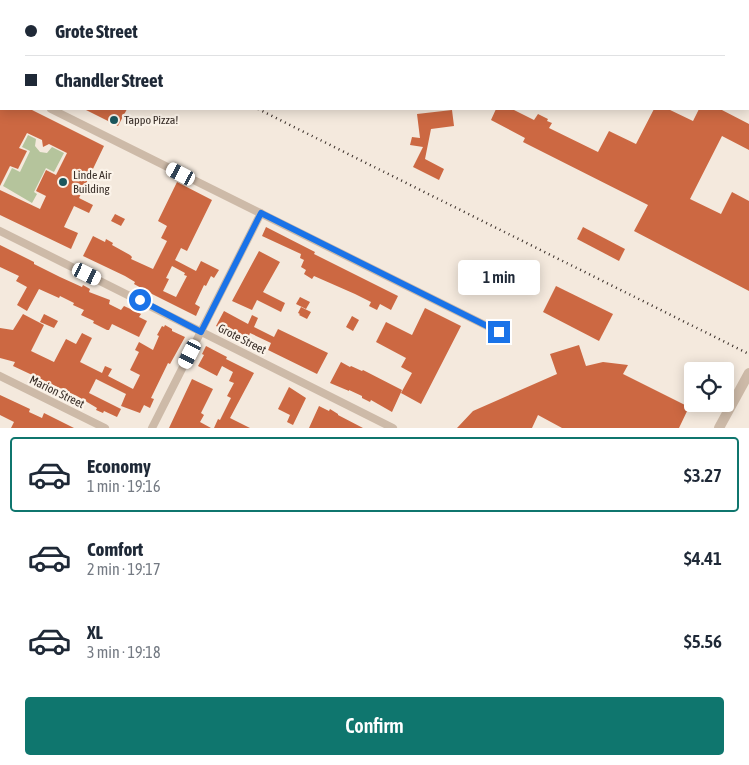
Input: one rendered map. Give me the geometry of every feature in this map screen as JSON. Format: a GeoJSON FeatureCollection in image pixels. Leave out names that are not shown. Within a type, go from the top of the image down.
{"type":"FeatureCollection","features":[{"type":"Feature","properties":{"kind":"street"},"geometry":{"type":"LineString","coordinates":[[54,110],[499,332]]}},
{"type":"Feature","properties":{"kind":"street"},"geometry":{"type":"LineString","coordinates":[[152,428],[261,213]]}},
{"type":"Feature","properties":{"kind":"street","name":"Grote Street"},"geometry":{"type":"LineString","coordinates":[[0,231],[393,428]]}},
{"type":"Feature","properties":{"kind":"street"},"geometry":{"type":"LineString","coordinates":[[720,428],[749,374]]}},
{"type":"Feature","properties":{"kind":"street","name":"Marion Street"},"geometry":{"type":"LineString","coordinates":[[0,376],[105,428]]}},
{"type":"Feature","properties":{"kind":"green space"},"geometry":{"type":"Polygon","coordinates":[[[28,135],[36,139],[35,146],[40,152],[47,153],[52,147],[64,153],[54,172],[46,168],[34,192],[37,194],[32,203],[3,186],[12,168],[20,172],[30,151],[22,147],[28,135]]]}},
{"type":"Feature","properties":{"kind":"building"},"geometry":{"type":"Polygon","coordinates":[[[0,110],[32,110],[104,146],[79,198],[93,205],[89,213],[74,206],[64,227],[78,233],[71,249],[0,215],[0,190],[40,209],[46,196],[36,191],[46,170],[56,175],[67,153],[49,144],[43,147],[42,140],[27,133],[19,148],[27,151],[18,169],[10,166],[0,186],[0,110]]]}},
{"type":"Feature","properties":{"kind":"building"},"geometry":{"type":"Polygon","coordinates":[[[86,110],[126,110],[118,126],[86,110]]]}},
{"type":"Feature","properties":{"kind":"building"},"geometry":{"type":"Polygon","coordinates":[[[452,110],[454,126],[431,129],[425,159],[444,169],[439,180],[413,167],[423,147],[410,145],[412,137],[420,138],[417,114],[452,110]]]}},
{"type":"Feature","properties":{"kind":"building"},"geometry":{"type":"Polygon","coordinates":[[[496,110],[514,110],[534,120],[538,114],[552,123],[549,128],[598,152],[609,131],[636,144],[653,110],[670,110],[693,121],[698,110],[722,110],[749,124],[749,150],[722,136],[690,199],[721,214],[732,192],[749,201],[749,291],[634,231],[648,205],[523,142],[525,138],[491,120],[496,110]]]}},
{"type":"Feature","properties":{"kind":"building"},"geometry":{"type":"Polygon","coordinates":[[[177,182],[212,200],[187,251],[181,248],[175,260],[196,271],[201,261],[219,270],[214,278],[211,276],[206,286],[204,285],[195,304],[200,307],[196,316],[134,284],[135,282],[125,276],[83,256],[93,236],[105,242],[106,239],[113,243],[112,245],[130,255],[131,259],[153,269],[167,241],[161,238],[167,226],[158,221],[177,182]],[[172,266],[166,278],[169,279],[163,291],[176,297],[187,276],[184,275],[185,273],[172,266]]]}},
{"type":"Feature","properties":{"kind":"building"},"geometry":{"type":"Polygon","coordinates":[[[115,214],[125,219],[121,226],[111,221],[115,214]]]}},
{"type":"Feature","properties":{"kind":"building"},"geometry":{"type":"Polygon","coordinates":[[[266,227],[315,252],[314,254],[398,296],[391,310],[380,304],[377,310],[369,306],[371,302],[355,294],[314,276],[312,279],[304,274],[306,270],[301,267],[304,260],[300,258],[301,254],[262,236],[266,227]]]}},
{"type":"Feature","properties":{"kind":"building"},"geometry":{"type":"Polygon","coordinates":[[[583,227],[625,249],[619,261],[577,239],[583,227]]]}},
{"type":"Feature","properties":{"kind":"building"},"geometry":{"type":"Polygon","coordinates":[[[0,245],[60,277],[82,287],[83,285],[90,289],[89,292],[110,300],[109,304],[121,310],[124,306],[141,314],[139,317],[147,321],[139,337],[112,324],[109,330],[107,330],[81,315],[84,310],[73,305],[74,303],[39,289],[27,311],[17,305],[27,287],[16,281],[19,276],[0,267],[0,245]]]}},
{"type":"Feature","properties":{"kind":"building"},"geometry":{"type":"Polygon","coordinates":[[[259,251],[280,262],[263,292],[285,303],[281,312],[257,300],[252,310],[232,301],[259,251]]]}},
{"type":"Feature","properties":{"kind":"building"},"geometry":{"type":"Polygon","coordinates":[[[556,286],[613,314],[599,341],[543,312],[556,286]]]}},
{"type":"Feature","properties":{"kind":"building"},"geometry":{"type":"Polygon","coordinates":[[[300,297],[310,302],[306,309],[296,304],[300,297]]]}},
{"type":"Feature","properties":{"kind":"building"},"geometry":{"type":"Polygon","coordinates":[[[301,307],[311,312],[307,319],[298,313],[301,307]]]}},
{"type":"Feature","properties":{"kind":"building"},"geometry":{"type":"Polygon","coordinates":[[[425,308],[461,326],[421,404],[401,393],[412,373],[401,367],[406,358],[376,342],[386,322],[412,335],[425,308]]]}},
{"type":"Feature","properties":{"kind":"building"},"geometry":{"type":"Polygon","coordinates":[[[224,311],[248,324],[252,315],[258,318],[254,327],[274,337],[278,329],[328,353],[317,374],[268,350],[271,343],[250,333],[247,341],[216,326],[224,311]]]}},
{"type":"Feature","properties":{"kind":"building"},"geometry":{"type":"Polygon","coordinates":[[[23,314],[44,325],[31,351],[54,362],[66,339],[76,344],[82,333],[92,338],[80,362],[102,373],[105,366],[112,369],[108,376],[133,389],[140,375],[130,370],[139,352],[135,350],[139,342],[153,350],[159,336],[157,335],[162,326],[164,327],[165,325],[172,329],[172,331],[185,337],[170,364],[168,363],[151,398],[154,399],[150,408],[144,405],[140,413],[121,406],[126,394],[96,379],[89,393],[121,409],[117,417],[104,411],[103,413],[96,410],[97,408],[77,396],[13,366],[15,362],[0,358],[0,328],[13,330],[23,314]]]}},
{"type":"Feature","properties":{"kind":"building"},"geometry":{"type":"Polygon","coordinates":[[[44,314],[58,321],[54,328],[40,322],[44,314]]]}},
{"type":"Feature","properties":{"kind":"building"},"geometry":{"type":"Polygon","coordinates":[[[352,316],[359,320],[353,331],[346,327],[352,316]]]}},
{"type":"Feature","properties":{"kind":"building"},"geometry":{"type":"Polygon","coordinates":[[[579,345],[586,366],[603,362],[628,365],[623,374],[684,404],[684,412],[687,412],[679,428],[562,428],[538,415],[532,428],[457,428],[473,411],[557,374],[550,354],[579,345]]]}},
{"type":"Feature","properties":{"kind":"building"},"geometry":{"type":"Polygon","coordinates":[[[206,346],[227,357],[226,359],[254,373],[230,418],[250,428],[214,428],[231,398],[227,396],[234,383],[229,381],[233,372],[222,366],[217,376],[198,366],[206,346]]]}},
{"type":"Feature","properties":{"kind":"building"},"geometry":{"type":"Polygon","coordinates":[[[341,362],[350,367],[363,370],[402,390],[392,412],[371,400],[370,402],[362,398],[362,396],[330,383],[341,362]]]}},
{"type":"Feature","properties":{"kind":"building"},"geometry":{"type":"Polygon","coordinates":[[[192,379],[213,389],[201,413],[204,415],[200,422],[211,428],[169,428],[192,379]]]}},
{"type":"Feature","properties":{"kind":"building"},"geometry":{"type":"Polygon","coordinates":[[[289,387],[306,398],[293,425],[287,422],[290,415],[278,409],[289,387]]]}},
{"type":"Feature","properties":{"kind":"building"},"geometry":{"type":"Polygon","coordinates":[[[0,395],[30,409],[29,412],[42,418],[44,413],[74,428],[11,428],[14,422],[0,415],[0,395]]]}},
{"type":"Feature","properties":{"kind":"building"},"geometry":{"type":"Polygon","coordinates":[[[319,406],[329,411],[330,409],[363,428],[309,428],[319,406]]]}},
{"type":"Feature","properties":{"kind":"railway"},"geometry":{"type":"LineString","coordinates":[[260,110],[749,354]]}},
{"type":"Feature","properties":{"kind":"place","name":"Tappo Pizza!"},"geometry":{"type":"Point","coordinates":[114,120]}},
{"type":"Feature","properties":{"kind":"place","name":"Linde Air Building"},"geometry":{"type":"Point","coordinates":[63,182]}},
{"type":"Feature","properties":{"kind":"route"},"geometry":{"type":"LineString","coordinates":[[140,300],[201,332],[261,213],[499,332]]}}]}
